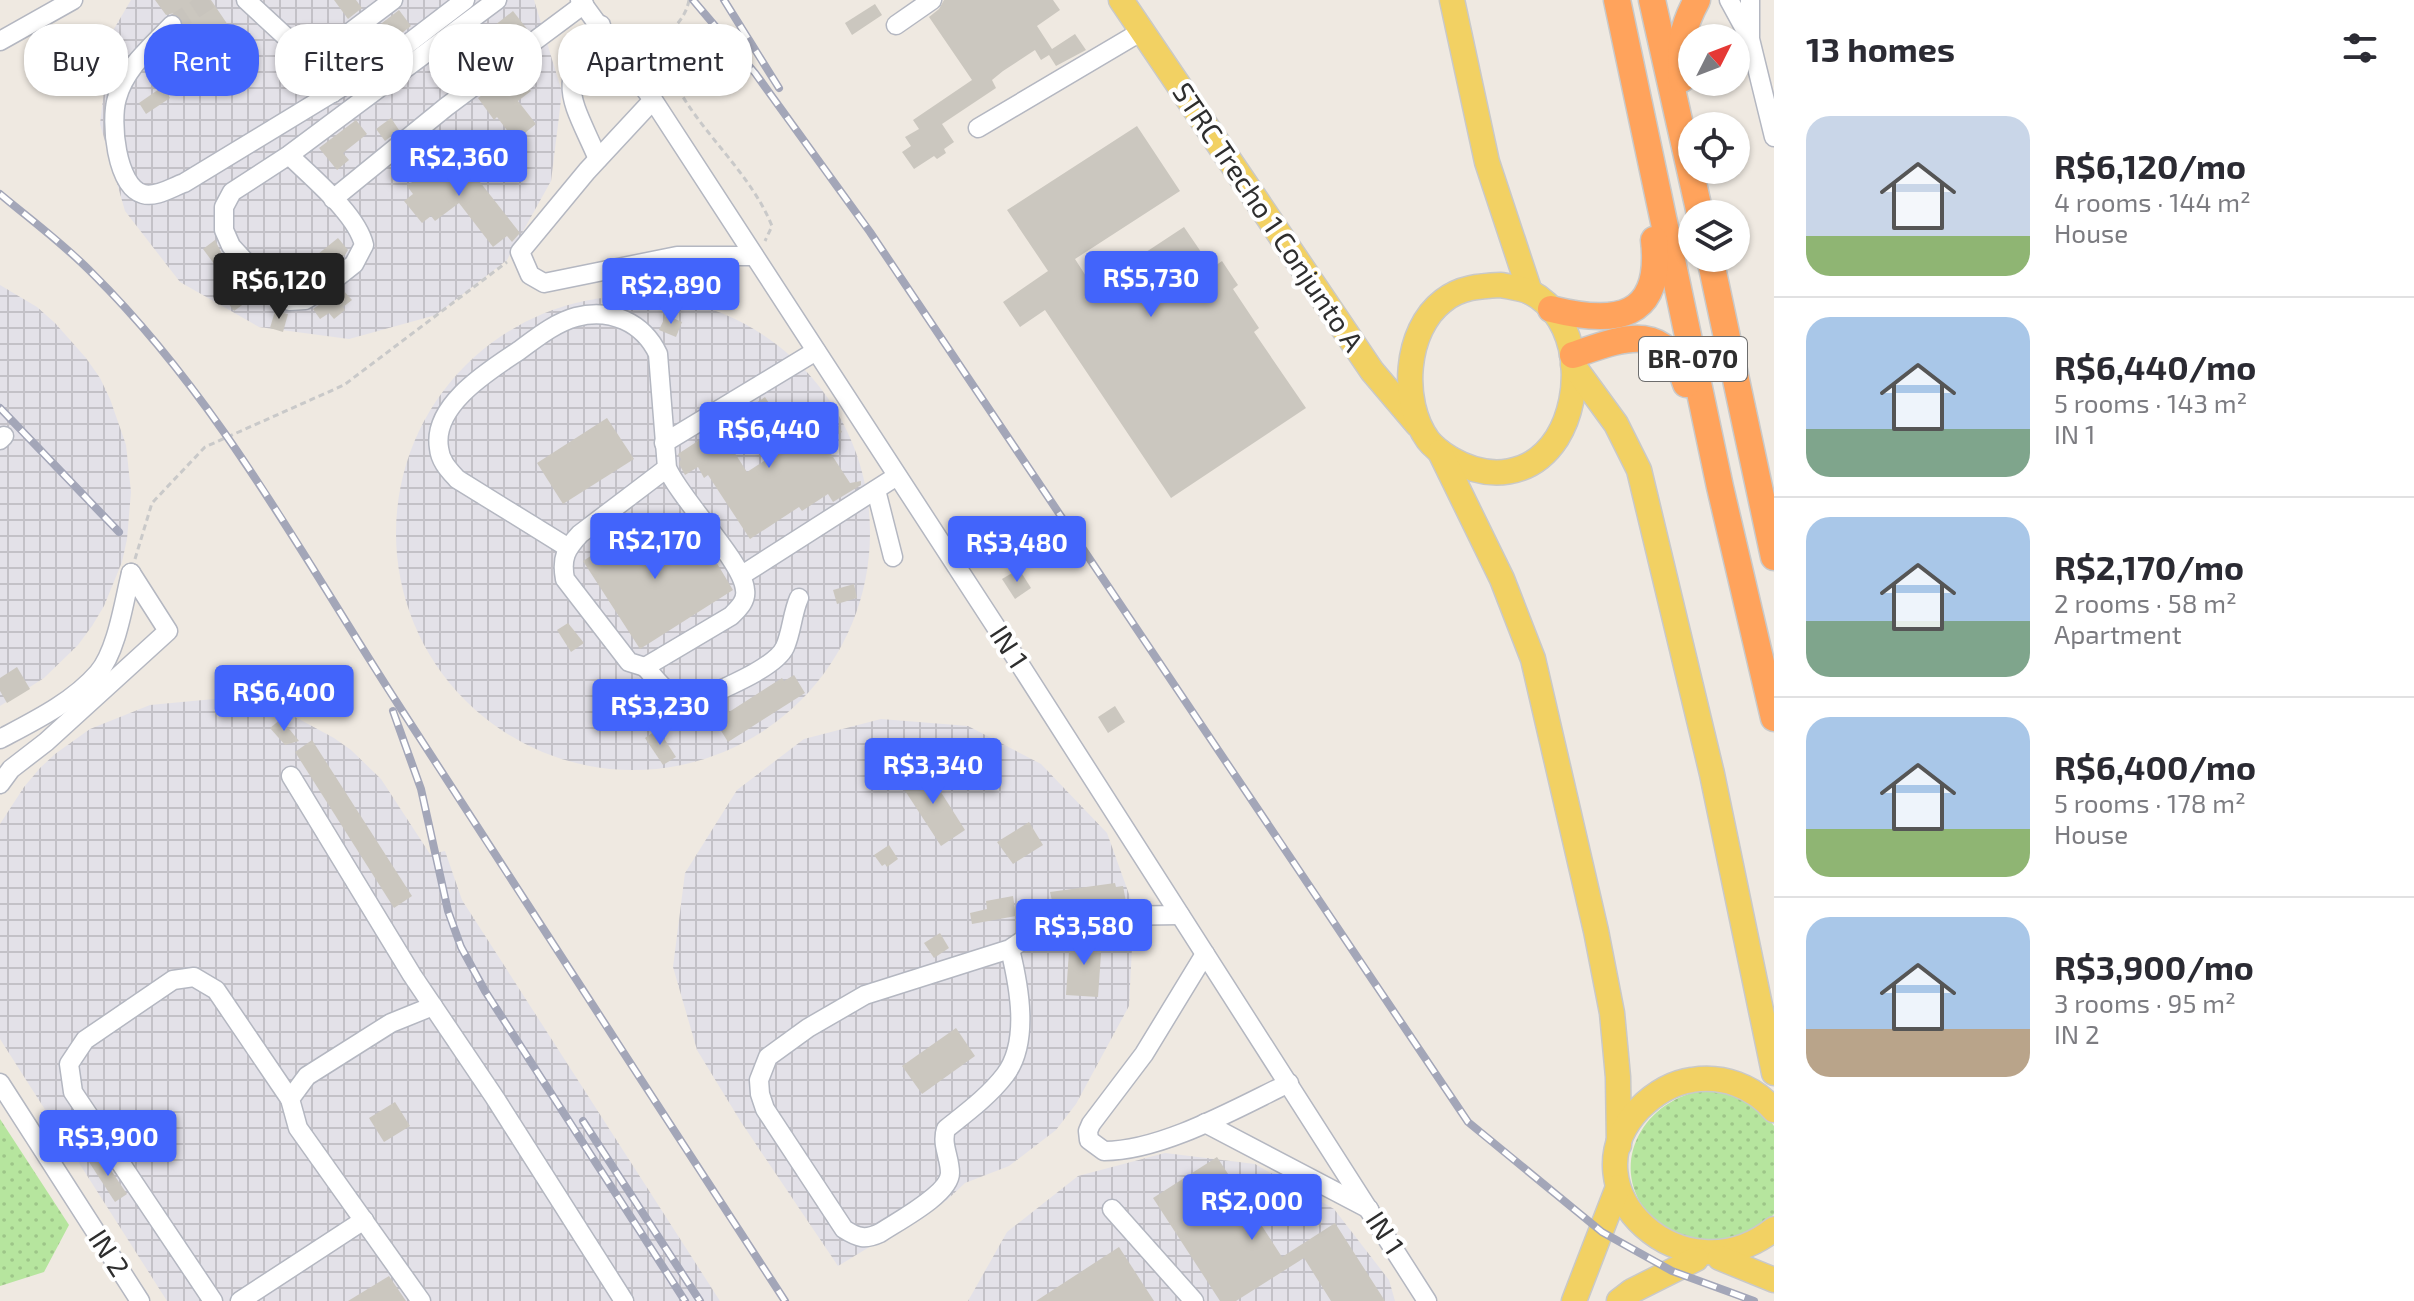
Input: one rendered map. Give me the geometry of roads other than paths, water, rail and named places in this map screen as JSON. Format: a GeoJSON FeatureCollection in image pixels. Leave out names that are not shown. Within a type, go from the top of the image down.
{"type":"FeatureCollection","features":[{"type":"Feature","properties":{"kind":"highway","name":"BR-070"},"geometry":{"type":"LineString","coordinates":[[1617,0],[1720,487],[1774,718]]}},
{"type":"Feature","properties":{"kind":"highway"},"geometry":{"type":"LineString","coordinates":[[1652,0],[1678,115]]}},
{"type":"Feature","properties":{"kind":"highway"},"geometry":{"type":"LineString","coordinates":[[1683,112],[1680,41],[1697,0]]}},
{"type":"Feature","properties":{"kind":"highway"},"geometry":{"type":"LineString","coordinates":[[1551,309],[1586,318],[1605,318],[1622,314],[1638,304],[1651,290],[1657,264],[1647,145]]}},
{"type":"Feature","properties":{"kind":"highway","name":"BR-070"},"geometry":{"type":"LineString","coordinates":[[1713,272],[1774,557]]}},
{"type":"Feature","properties":{"kind":"highway"},"geometry":{"type":"LineString","coordinates":[[1573,360],[1610,342],[1645,338],[1660,343],[1673,354],[1681,369],[1720,487]]}},
{"type":"Feature","properties":{"kind":"main road","name":"STRC Trecho 1 Conjunto A"},"geometry":{"type":"LineString","coordinates":[[1121,0],[1372,371],[1422,429]]}},
{"type":"Feature","properties":{"kind":"main road"},"geometry":{"type":"LineString","coordinates":[[1452,0],[1487,162],[1530,292]]}},
{"type":"Feature","properties":{"kind":"main road"},"geometry":{"type":"LineString","coordinates":[[1501,285],[1530,292],[1551,309],[1566,334],[1573,360],[1569,412],[1552,446],[1533,464],[1516,471],[1495,474],[1469,469],[1440,452],[1428,441],[1412,400],[1415,341],[1424,322],[1443,301],[1472,286],[1501,285]]}},
{"type":"Feature","properties":{"kind":"main road"},"geometry":{"type":"LineString","coordinates":[[1573,360],[1616,424],[1639,470],[1712,774],[1774,1073]]}},
{"type":"Feature","properties":{"kind":"main road"},"geometry":{"type":"LineString","coordinates":[[1440,452],[1502,579],[1533,659],[1612,1013],[1618,1077],[1619,1145],[1616,1166],[1618,1187],[1628,1213],[1645,1235],[1669,1251],[1708,1258],[1774,1280]]}},
{"type":"Feature","properties":{"kind":"main road"},"geometry":{"type":"LineString","coordinates":[[1619,1145],[1631,1118],[1652,1096],[1678,1082],[1708,1078],[1738,1083],[1764,1099],[1774,1110]]}},
{"type":"Feature","properties":{"kind":"main road"},"geometry":{"type":"LineString","coordinates":[[1574,1301],[1618,1187]]}},
{"type":"Feature","properties":{"kind":"main road"},"geometry":{"type":"LineString","coordinates":[[1619,1301],[1632,1291],[1708,1258],[1749,1249],[1774,1229]]}},
{"type":"Feature","properties":{"kind":"street"},"geometry":{"type":"LineString","coordinates":[[246,0],[275,27]]}},
{"type":"Feature","properties":{"kind":"street"},"geometry":{"type":"LineString","coordinates":[[361,24],[393,0]]}},
{"type":"Feature","properties":{"kind":"street"},"geometry":{"type":"LineString","coordinates":[[413,40],[465,0]]}},
{"type":"Feature","properties":{"kind":"street"},"geometry":{"type":"LineString","coordinates":[[289,155],[333,199],[362,235],[364,245],[362,254],[354,264],[320,291],[305,300],[289,301],[273,292],[231,246],[224,230],[224,207],[232,192],[289,155],[497,0]]}},
{"type":"Feature","properties":{"kind":"street"},"geometry":{"type":"LineString","coordinates":[[896,25],[932,0]]}},
{"type":"Feature","properties":{"kind":"street"},"geometry":{"type":"LineString","coordinates":[[1729,0],[1742,24]]}},
{"type":"Feature","properties":{"kind":"street"},"geometry":{"type":"LineString","coordinates":[[1750,0],[1750,24]]}},
{"type":"Feature","properties":{"kind":"street"},"geometry":{"type":"LineString","coordinates":[[0,41],[66,2]]}},
{"type":"Feature","properties":{"kind":"street"},"geometry":{"type":"LineString","coordinates":[[333,199],[582,2]]}},
{"type":"Feature","properties":{"kind":"street","name":"IN 1"},"geometry":{"type":"LineString","coordinates":[[582,2],[600,24]]}},
{"type":"Feature","properties":{"kind":"street"},"geometry":{"type":"LineString","coordinates":[[978,128],[1142,31]]}},
{"type":"Feature","properties":{"kind":"street"},"geometry":{"type":"LineString","coordinates":[[1750,39],[1774,137]]}},
{"type":"Feature","properties":{"kind":"street"},"geometry":{"type":"LineString","coordinates":[[144,55],[128,72],[116,100],[115,141],[121,166],[140,194],[153,195],[184,183],[328,96]]}},
{"type":"Feature","properties":{"kind":"street"},"geometry":{"type":"LineString","coordinates":[[572,96],[598,159]]}},
{"type":"Feature","properties":{"kind":"street","name":"IN 1"},"geometry":{"type":"LineString","coordinates":[[650,96],[1427,1301]]}},
{"type":"Feature","properties":{"kind":"street"},"geometry":{"type":"LineString","coordinates":[[653,100],[598,159],[520,252],[530,275],[544,283],[677,256],[754,256]]}},
{"type":"Feature","properties":{"kind":"street"},"geometry":{"type":"LineString","coordinates":[[567,547],[457,479],[443,463],[438,446],[439,436],[452,405],[476,379],[553,327],[575,317],[598,314],[620,318],[638,326],[651,340],[658,354],[667,468],[675,485],[742,575],[746,594],[741,607],[731,616],[645,667]]}},
{"type":"Feature","properties":{"kind":"street"},"geometry":{"type":"LineString","coordinates":[[664,443],[816,351]]}},
{"type":"Feature","properties":{"kind":"street"},"geometry":{"type":"LineString","coordinates":[[667,468],[580,534],[567,547],[562,562],[565,579],[629,662],[645,667],[674,698],[694,702],[771,664],[784,650],[799,598]]}},
{"type":"Feature","properties":{"kind":"street"},"geometry":{"type":"LineString","coordinates":[[742,575],[897,476]]}},
{"type":"Feature","properties":{"kind":"street"},"geometry":{"type":"LineString","coordinates":[[876,490],[893,557]]}},
{"type":"Feature","properties":{"kind":"street"},"geometry":{"type":"LineString","coordinates":[[0,739],[40,718],[100,672],[113,641],[131,573],[168,631],[46,742],[11,769],[0,784]]}},
{"type":"Feature","properties":{"kind":"street"},"geometry":{"type":"LineString","coordinates":[[291,776],[433,1006],[624,1301]]}},
{"type":"Feature","properties":{"kind":"street"},"geometry":{"type":"LineString","coordinates":[[1010,949],[1018,992],[1018,1045],[1005,1075],[946,1129],[944,1146],[950,1172],[945,1189],[880,1233],[869,1238],[853,1235],[844,1229],[765,1109],[760,1094],[763,1067],[776,1049],[865,995],[1010,949],[1032,934],[1058,924],[1110,916],[1180,915]]}},
{"type":"Feature","properties":{"kind":"street"},"geometry":{"type":"LineString","coordinates":[[1205,954],[1144,1054],[1098,1114],[1088,1131],[1089,1140],[1104,1151],[1135,1148],[1205,1123],[1289,1083]]}},
{"type":"Feature","properties":{"kind":"street"},"geometry":{"type":"LineString","coordinates":[[213,1301],[73,1092],[69,1064],[85,1040],[173,980],[194,977],[216,990],[290,1099],[298,1128],[421,1301]]}},
{"type":"Feature","properties":{"kind":"street"},"geometry":{"type":"LineString","coordinates":[[290,1099],[307,1076],[391,1023],[433,1006]]}},
{"type":"Feature","properties":{"kind":"street","name":"IN 2"},"geometry":{"type":"LineString","coordinates":[[0,1083],[140,1301]]}},
{"type":"Feature","properties":{"kind":"street"},"geometry":{"type":"LineString","coordinates":[[1205,1123],[1371,1210]]}},
{"type":"Feature","properties":{"kind":"street"},"geometry":{"type":"LineString","coordinates":[[1112,1209],[1194,1301]]}},
{"type":"Feature","properties":{"kind":"street"},"geometry":{"type":"LineString","coordinates":[[240,1301],[364,1220]]}},
{"type":"Feature","properties":{"kind":"tunnel"},"geometry":{"type":"LineString","coordinates":[[173,24],[209,0]]}},
{"type":"Feature","properties":{"kind":"railway"},"geometry":{"type":"LineString","coordinates":[[693,0],[755,73],[870,232],[1468,1122],[1602,1232],[1672,1271],[1754,1301]]}},
{"type":"Feature","properties":{"kind":"railway"},"geometry":{"type":"LineString","coordinates":[[724,0],[779,88]]}},
{"type":"Feature","properties":{"kind":"railway"},"geometry":{"type":"LineString","coordinates":[[0,194],[93,274],[139,324],[223,430],[785,1301]]}},
{"type":"Feature","properties":{"kind":"railway"},"geometry":{"type":"LineString","coordinates":[[0,408],[119,532]]}},
{"type":"Feature","properties":{"kind":"railway"},"geometry":{"type":"LineString","coordinates":[[393,711],[421,789],[448,911],[461,947],[485,991],[685,1301]]}},
{"type":"Feature","properties":{"kind":"railway"},"geometry":{"type":"LineString","coordinates":[[583,1121],[700,1301]]}}]}
